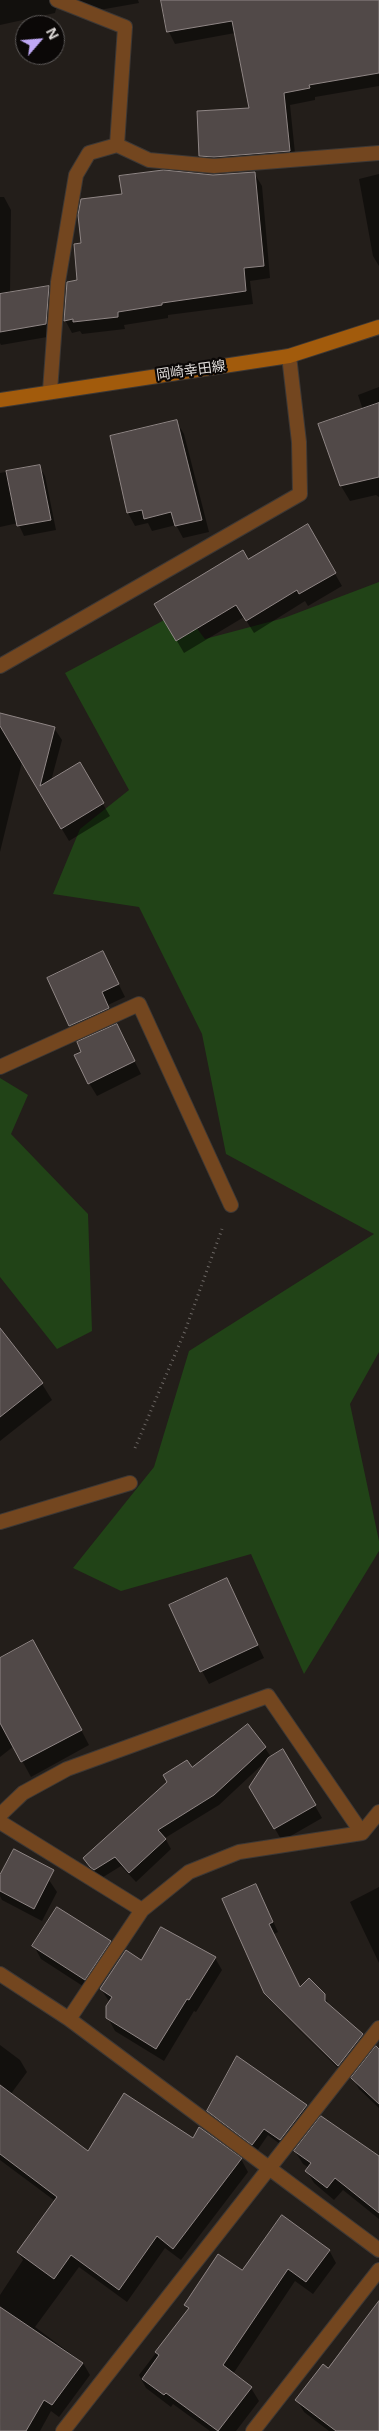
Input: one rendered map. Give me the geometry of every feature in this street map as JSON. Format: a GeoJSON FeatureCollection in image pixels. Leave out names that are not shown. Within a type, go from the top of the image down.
{"type":"FeatureCollection","features":[{"type":"Feature","properties":{"kind":"main road","name":"岡崎幸田線"},"geometry":{"type":"LineString","coordinates":[[0,400],[289,356],[379,327]]}},
{"type":"Feature","properties":{"kind":"street"},"geometry":{"type":"LineString","coordinates":[[57,0],[125,27],[118,145]]}},
{"type":"Feature","properties":{"kind":"street"},"geometry":{"type":"LineString","coordinates":[[50,391],[58,282],[76,175],[89,153],[118,145],[149,160],[214,166],[379,153]]}},
{"type":"Feature","properties":{"kind":"street"},"geometry":{"type":"LineString","coordinates":[[0,666],[300,494],[299,442],[289,356]]}},
{"type":"Feature","properties":{"kind":"street"},"geometry":{"type":"LineString","coordinates":[[0,1067],[139,1004],[231,1205]]}},
{"type":"Feature","properties":{"kind":"street"},"geometry":{"type":"LineString","coordinates":[[0,1522],[130,1483]]}},
{"type":"Feature","properties":{"kind":"street"},"geometry":{"type":"LineString","coordinates":[[0,1815],[23,1793],[67,1769],[268,1696],[362,1832]]}},
{"type":"Feature","properties":{"kind":"street"},"geometry":{"type":"LineString","coordinates":[[69,2019],[142,1910],[190,1872],[239,1852],[362,1832],[379,1812]]}},
{"type":"Feature","properties":{"kind":"street"},"geometry":{"type":"LineString","coordinates":[[0,1822],[142,1910]]}},
{"type":"Feature","properties":{"kind":"street"},"geometry":{"type":"LineString","coordinates":[[0,1974],[69,2019],[379,2250]]}},
{"type":"Feature","properties":{"kind":"street"},"geometry":{"type":"LineString","coordinates":[[63,2431],[379,2028]]}},
{"type":"Feature","properties":{"kind":"street"},"geometry":{"type":"LineString","coordinates":[[253,2431],[379,2270]]}},
{"type":"Feature","properties":{"kind":"path"},"geometry":{"type":"LineString","coordinates":[[135,1448],[185,1331],[231,1205]]}},
{"type":"Feature","properties":{"kind":"green space"},"geometry":{"type":"Polygon","coordinates":[[[379,582],[379,1352],[350,1404],[379,1541],[379,1551],[304,1674],[251,1554],[121,1591],[73,1568],[154,1467],[189,1351],[374,1234],[226,1154],[202,1034],[139,907],[53,894],[80,829],[129,790],[65,673],[183,610],[205,639],[284,618],[379,582]]]}},
{"type":"Feature","properties":{"kind":"green space"},"geometry":{"type":"Polygon","coordinates":[[[0,1078],[28,1095],[11,1134],[88,1214],[92,1331],[57,1349],[0,1277],[0,1078]]]}},
{"type":"Feature","properties":{"kind":"building"},"geometry":{"type":"Polygon","coordinates":[[[161,0],[379,0],[379,73],[309,85],[310,88],[284,93],[290,151],[214,157],[199,156],[197,111],[249,108],[232,21],[167,32],[161,0]]]}},
{"type":"Feature","properties":{"kind":"building"},"geometry":{"type":"Polygon","coordinates":[[[164,170],[213,175],[255,172],[264,266],[244,268],[246,291],[162,303],[162,305],[118,312],[118,317],[73,322],[73,319],[64,321],[67,282],[77,280],[74,244],[81,243],[78,215],[81,199],[122,194],[119,176],[164,170]]]}},
{"type":"Feature","properties":{"kind":"building"},"geometry":{"type":"Polygon","coordinates":[[[49,286],[46,324],[0,332],[0,294],[49,286]]]}},
{"type":"Feature","properties":{"kind":"building"},"geometry":{"type":"Polygon","coordinates":[[[379,403],[379,477],[340,486],[318,424],[379,403]]]}},
{"type":"Feature","properties":{"kind":"building"},"geometry":{"type":"Polygon","coordinates":[[[177,420],[202,520],[175,526],[171,512],[144,519],[142,510],[127,513],[110,436],[177,420]]]}},
{"type":"Feature","properties":{"kind":"building"},"geometry":{"type":"Polygon","coordinates":[[[40,465],[51,520],[17,526],[6,471],[40,465]]]}},
{"type":"Feature","properties":{"kind":"building"},"geometry":{"type":"Polygon","coordinates":[[[308,524],[336,573],[299,594],[297,590],[246,621],[236,605],[176,641],[154,604],[243,550],[248,559],[308,524]]]}},
{"type":"Feature","properties":{"kind":"building"},"geometry":{"type":"Polygon","coordinates":[[[0,713],[55,727],[40,786],[80,762],[104,803],[61,829],[0,726],[0,713]]]}},
{"type":"Feature","properties":{"kind":"building"},"geometry":{"type":"Polygon","coordinates":[[[103,951],[119,984],[102,992],[109,1008],[69,1026],[47,978],[103,951]]]}},
{"type":"Feature","properties":{"kind":"building"},"geometry":{"type":"Polygon","coordinates":[[[117,1024],[135,1061],[88,1084],[74,1055],[81,1052],[77,1042],[117,1024]]]}},
{"type":"Feature","properties":{"kind":"building"},"geometry":{"type":"Polygon","coordinates":[[[0,1328],[43,1383],[0,1417],[0,1328]]]}},
{"type":"Feature","properties":{"kind":"building"},"geometry":{"type":"Polygon","coordinates":[[[227,1578],[258,1645],[200,1672],[169,1605],[227,1578]]]}},
{"type":"Feature","properties":{"kind":"building"},"geometry":{"type":"Polygon","coordinates":[[[33,1640],[82,1730],[21,1762],[0,1723],[0,1658],[33,1640]]]}},
{"type":"Feature","properties":{"kind":"building"},"geometry":{"type":"Polygon","coordinates":[[[248,1724],[266,1747],[214,1795],[158,1830],[166,1839],[129,1873],[115,1857],[94,1870],[90,1867],[83,1858],[167,1782],[163,1775],[187,1760],[192,1767],[248,1724]]]}},
{"type":"Feature","properties":{"kind":"building"},"geometry":{"type":"Polygon","coordinates":[[[283,1749],[316,1805],[274,1829],[249,1787],[268,1758],[283,1749]]]}},
{"type":"Feature","properties":{"kind":"building"},"geometry":{"type":"Polygon","coordinates":[[[14,1849],[54,1870],[34,1909],[0,1891],[0,1875],[14,1849]]]}},
{"type":"Feature","properties":{"kind":"building"},"geometry":{"type":"Polygon","coordinates":[[[256,1884],[273,1922],[269,1924],[300,1987],[309,1978],[325,1994],[325,2001],[363,2034],[338,2066],[264,1993],[222,1899],[256,1884]]]}},
{"type":"Feature","properties":{"kind":"building"},"geometry":{"type":"Polygon","coordinates":[[[57,1907],[111,1941],[85,1980],[32,1946],[57,1907]]]}},
{"type":"Feature","properties":{"kind":"building"},"geometry":{"type":"Polygon","coordinates":[[[161,1927],[216,1957],[156,2049],[106,2018],[106,2006],[112,1997],[100,1989],[126,1950],[141,1960],[161,1927]]]}},
{"type":"Feature","properties":{"kind":"building"},"geometry":{"type":"Polygon","coordinates":[[[376,2046],[379,2049],[379,2104],[351,2078],[376,2046]]]}},
{"type":"Feature","properties":{"kind":"building"},"geometry":{"type":"Polygon","coordinates":[[[237,2056],[307,2105],[280,2140],[264,2129],[252,2145],[207,2111],[237,2056]]]}},
{"type":"Feature","properties":{"kind":"building"},"geometry":{"type":"Polygon","coordinates":[[[0,2085],[88,2151],[124,2093],[193,2138],[199,2127],[242,2158],[173,2249],[157,2236],[119,2290],[71,2255],[54,2279],[17,2252],[57,2197],[0,2154],[0,2085]]]}},
{"type":"Feature","properties":{"kind":"building"},"geometry":{"type":"Polygon","coordinates":[[[321,2116],[379,2156],[379,2213],[335,2178],[327,2188],[305,2171],[311,2163],[294,2151],[321,2116]]]}},
{"type":"Feature","properties":{"kind":"building"},"geometry":{"type":"Polygon","coordinates":[[[282,2215],[330,2250],[306,2282],[288,2269],[223,2365],[252,2387],[218,2431],[166,2393],[164,2395],[142,2379],[159,2355],[155,2352],[189,2308],[184,2305],[218,2254],[242,2270],[282,2215]]]}},
{"type":"Feature","properties":{"kind":"building"},"geometry":{"type":"Polygon","coordinates":[[[379,2301],[379,2431],[336,2431],[295,2400],[323,2364],[328,2368],[379,2301]]]}},
{"type":"Feature","properties":{"kind":"building"},"geometry":{"type":"Polygon","coordinates":[[[0,2307],[83,2363],[52,2405],[44,2400],[26,2431],[0,2431],[0,2307]]]}}]}
